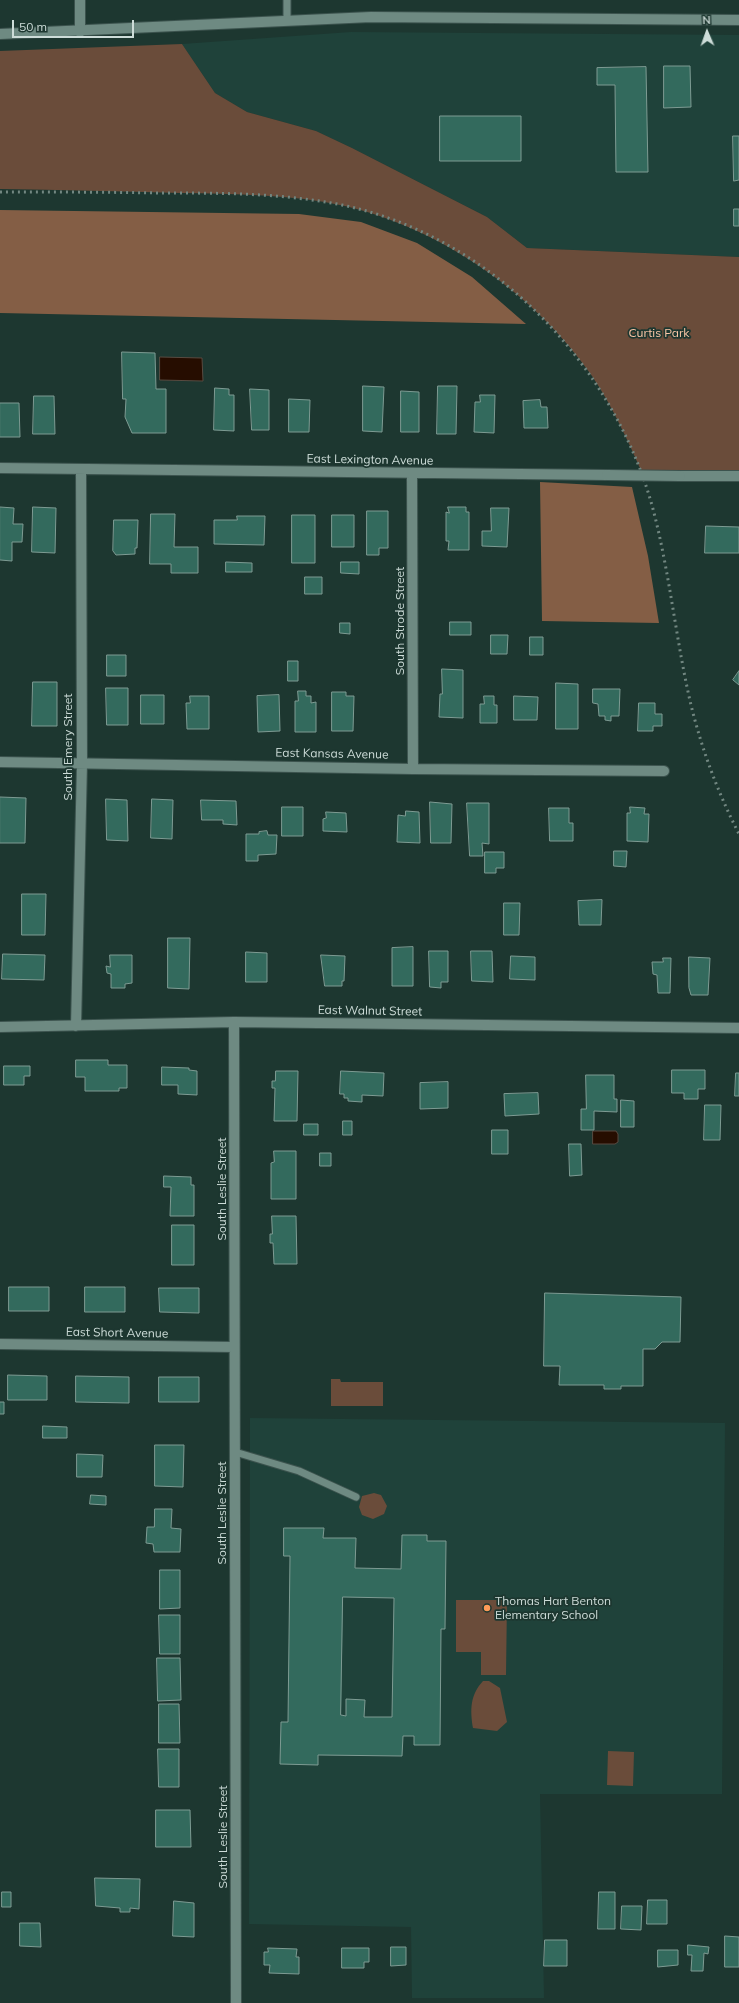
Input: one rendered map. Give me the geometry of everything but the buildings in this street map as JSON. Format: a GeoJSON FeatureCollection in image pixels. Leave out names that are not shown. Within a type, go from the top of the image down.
{"type":"FeatureCollection","features":[{"type":"Feature","properties":{"kind":"street"},"geometry":{"type":"LineString","coordinates":[[80,0],[80,32]]}},
{"type":"Feature","properties":{"kind":"street"},"geometry":{"type":"LineString","coordinates":[[0,34],[80,32],[287,20],[378,17],[739,20]]}},
{"type":"Feature","properties":{"kind":"street","name":"East Lexington Avenue"},"geometry":{"type":"LineString","coordinates":[[0,468],[739,476]]}},
{"type":"Feature","properties":{"kind":"street","name":"South Emery Street"},"geometry":{"type":"LineString","coordinates":[[76,1026],[82,764],[81,469]]}},
{"type":"Feature","properties":{"kind":"street","name":"South Strode Street"},"geometry":{"type":"LineString","coordinates":[[412,473],[413,769]]}},
{"type":"Feature","properties":{"kind":"street","name":"East Kansas Avenue"},"geometry":{"type":"LineString","coordinates":[[0,762],[413,769],[664,770]]}},
{"type":"Feature","properties":{"kind":"street","name":"East Walnut Street"},"geometry":{"type":"LineString","coordinates":[[0,1027],[234,1022],[739,1028]]}},
{"type":"Feature","properties":{"kind":"street","name":"South Leslie Street"},"geometry":{"type":"LineString","coordinates":[[234,1022],[236,2003]]}},
{"type":"Feature","properties":{"kind":"street","name":"East Short Avenue"},"geometry":{"type":"LineString","coordinates":[[0,1344],[234,1347]]}},
{"type":"Feature","properties":{"kind":"lane"},"geometry":{"type":"LineString","coordinates":[[287,0],[287,20]]}},
{"type":"Feature","properties":{"kind":"lane"},"geometry":{"type":"LineString","coordinates":[[235,1452],[298,1471],[356,1497]]}},
{"type":"Feature","properties":{"kind":"shaded area"},"geometry":{"type":"Polygon","coordinates":[[[351,32],[739,35],[739,257],[527,248],[487,217],[352,148],[316,131],[247,112],[215,93],[182,44],[351,32]]]}},
{"type":"Feature","properties":{"kind":"shaded area"},"geometry":{"type":"Polygon","coordinates":[[[0,210],[299,214],[361,222],[417,243],[472,277],[526,324],[0,313],[0,210]]]}},
{"type":"Feature","properties":{"kind":"shaded area"},"geometry":{"type":"Polygon","coordinates":[[[160,357],[202,358],[203,381],[160,380],[160,357]]]}},
{"type":"Feature","properties":{"kind":"shaded area"},"geometry":{"type":"Polygon","coordinates":[[[540,482],[632,487],[648,556],[659,623],[542,621],[540,482]]]}},
{"type":"Feature","properties":{"kind":"shaded area"},"geometry":{"type":"Polygon","coordinates":[[[593,1131],[616,1131],[618,1134],[618,1142],[615,1144],[593,1144],[593,1131]]]}},
{"type":"Feature","properties":{"kind":"shaded area","name":"Thomas Hart Benton Elementary School"},"geometry":{"type":"Polygon","coordinates":[[[250,1418],[725,1423],[722,1794],[540,1794],[544,1998],[412,1998],[411,1927],[249,1924],[250,1418]]]}},
{"type":"Feature","properties":{"kind":"green space","name":"Curtis Park"},"geometry":{"type":"Polygon","coordinates":[[[182,44],[215,93],[247,112],[316,131],[352,148],[487,217],[527,248],[739,257],[739,476],[643,475],[620,424],[600,388],[569,346],[543,318],[514,292],[484,269],[451,248],[416,231],[381,217],[345,206],[325,202],[263,195],[0,189],[0,51],[182,44]]]}},
{"type":"Feature","properties":{"kind":"green space"},"geometry":{"type":"Polygon","coordinates":[[[331,1379],[340,1379],[341,1382],[383,1382],[383,1406],[331,1406],[331,1379]]]}},
{"type":"Feature","properties":{"kind":"green space"},"geometry":{"type":"Polygon","coordinates":[[[374,1493],[381,1495],[387,1506],[384,1514],[373,1519],[362,1515],[359,1507],[362,1496],[374,1493]]]}},
{"type":"Feature","properties":{"kind":"green space"},"geometry":{"type":"Polygon","coordinates":[[[456,1600],[507,1600],[506,1675],[481,1675],[481,1652],[456,1652],[456,1600]]]}},
{"type":"Feature","properties":{"kind":"green space"},"geometry":{"type":"Polygon","coordinates":[[[483,1681],[489,1681],[500,1688],[507,1722],[497,1731],[473,1728],[471,1709],[473,1697],[483,1681]]]}},
{"type":"Feature","properties":{"kind":"green space"},"geometry":{"type":"Polygon","coordinates":[[[608,1751],[634,1752],[633,1786],[607,1785],[608,1751]]]}},
{"type":"Feature","properties":{"kind":"railway"},"geometry":{"type":"LineString","coordinates":[[0,192],[229,194],[297,198],[342,205],[397,221],[448,245],[496,277],[539,314],[577,357],[609,405],[635,456],[653,509],[659,533],[681,657],[695,722],[711,771],[739,834]]}},
{"type":"Feature","properties":{"kind":"place","name":"Thomas Hart Benton Elementary School"},"geometry":{"type":"Point","coordinates":[487,1608]}}]}
